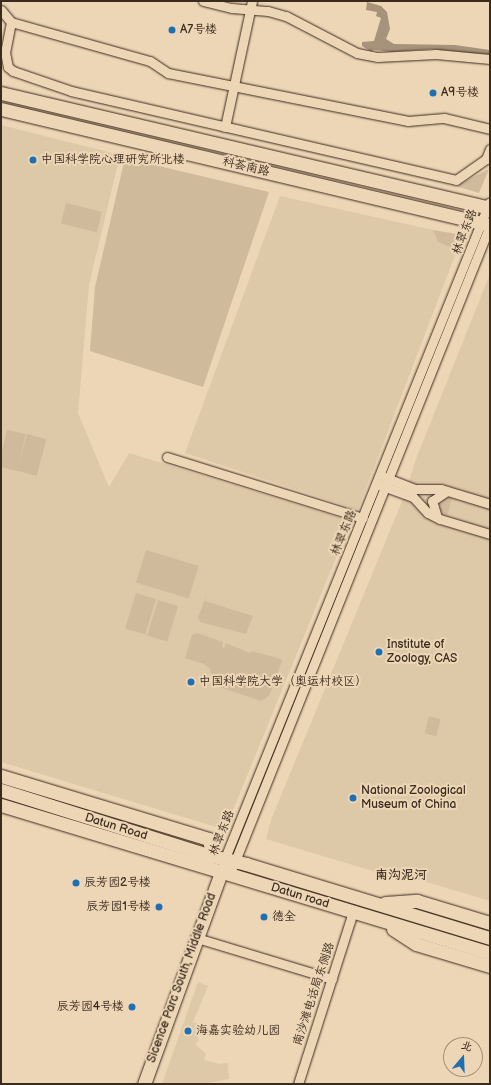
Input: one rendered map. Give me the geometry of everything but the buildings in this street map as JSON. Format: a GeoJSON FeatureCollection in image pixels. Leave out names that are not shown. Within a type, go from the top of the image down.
{"type":"FeatureCollection","features":[{"type":"Feature","properties":{"kind":"street"},"geometry":{"type":"LineString","coordinates":[[203,1],[232,8],[251,5],[286,16],[357,53],[377,56],[436,54],[490,60]]}},
{"type":"Feature","properties":{"kind":"street"},"geometry":{"type":"LineString","coordinates":[[225,127],[251,5]]}},
{"type":"Feature","properties":{"kind":"street"},"geometry":{"type":"LineString","coordinates":[[1,10],[11,22],[150,61],[168,73],[408,121],[444,118],[490,129]]}},
{"type":"Feature","properties":{"kind":"street"},"geometry":{"type":"LineString","coordinates":[[11,22],[5,52],[5,61],[13,71],[71,91],[456,180],[486,159],[490,149]]}},
{"type":"Feature","properties":{"kind":"street","name":"科荟南路"},"geometry":{"type":"LineString","coordinates":[[1,93],[488,216]]}},
{"type":"Feature","properties":{"kind":"street","name":"科荟南路"},"geometry":{"type":"LineString","coordinates":[[1,109],[488,216]]}},
{"type":"Feature","properties":{"kind":"street","name":"林翠东路"},"geometry":{"type":"LineString","coordinates":[[224,866],[382,481],[488,216]]}},
{"type":"Feature","properties":{"kind":"street"},"geometry":{"type":"LineString","coordinates":[[167,457],[363,518]]}},
{"type":"Feature","properties":{"kind":"street"},"geometry":{"type":"LineString","coordinates":[[382,481],[416,489],[447,491],[490,504]]}},
{"type":"Feature","properties":{"kind":"street"},"geometry":{"type":"LineString","coordinates":[[382,481],[413,497],[428,513],[490,534]]}},
{"type":"Feature","properties":{"kind":"street","name":"林翠东路"},"geometry":{"type":"LineString","coordinates":[[224,866],[363,518],[382,481]]}},
{"type":"Feature","properties":{"kind":"street"},"geometry":{"type":"LineString","coordinates":[[437,517],[432,501],[447,491]]}},
{"type":"Feature","properties":{"kind":"street"},"geometry":{"type":"LineString","coordinates":[[1,776],[209,839],[224,866],[139,1084]]}},
{"type":"Feature","properties":{"kind":"street","name":"Datun Road"},"geometry":{"type":"LineString","coordinates":[[1,790],[224,866]]}},
{"type":"Feature","properties":{"kind":"street","name":"Datun Road"},"geometry":{"type":"LineString","coordinates":[[1,805],[224,866]]}},
{"type":"Feature","properties":{"kind":"street","name":"Datun road"},"geometry":{"type":"LineString","coordinates":[[224,866],[377,904],[490,938]]}},
{"type":"Feature","properties":{"kind":"street","name":"Datun road"},"geometry":{"type":"LineString","coordinates":[[224,866],[353,912],[490,954]]}},
{"type":"Feature","properties":{"kind":"street","name":"Sicence Parc South, Middle Road"},"geometry":{"type":"LineString","coordinates":[[144,1084],[199,939],[224,866]]}},
{"type":"Feature","properties":{"kind":"street","name":"Datun road"},"geometry":{"type":"LineString","coordinates":[[377,904],[417,901],[490,923]]}},
{"type":"Feature","properties":{"kind":"street","name":"南沙滩电话局东侧路"},"geometry":{"type":"LineString","coordinates":[[298,1084],[353,912]]}},
{"type":"Feature","properties":{"kind":"street","name":"Datun road"},"geometry":{"type":"LineString","coordinates":[[378,920],[416,944],[490,966]]}},
{"type":"Feature","properties":{"kind":"street"},"geometry":{"type":"LineString","coordinates":[[148,1084],[199,939],[332,979]]}},
{"type":"Feature","properties":{"kind":"shaded area"},"geometry":{"type":"Polygon","coordinates":[[[367,2],[381,6],[387,12],[390,29],[386,39],[394,44],[455,45],[490,50],[490,55],[432,49],[393,52],[373,50],[372,52],[362,46],[362,42],[374,41],[381,18],[376,16],[377,12],[366,10],[367,2]]]}},
{"type":"Feature","properties":{"kind":"shaded area"},"geometry":{"type":"Polygon","coordinates":[[[1,125],[120,155],[89,285],[78,413],[109,487],[129,453],[351,521],[229,820],[216,827],[1,762],[1,125]]]}},
{"type":"Feature","properties":{"kind":"shaded area"},"geometry":{"type":"Polygon","coordinates":[[[125,158],[269,192],[203,387],[90,351],[95,287],[125,158]]]}},
{"type":"Feature","properties":{"kind":"shaded area"},"geometry":{"type":"Polygon","coordinates":[[[489,169],[479,193],[456,186],[489,169]]]}},
{"type":"Feature","properties":{"kind":"shaded area"},"geometry":{"type":"Polygon","coordinates":[[[280,196],[433,230],[438,242],[457,250],[358,510],[185,453],[280,196]]]}},
{"type":"Feature","properties":{"kind":"shaded area"},"geometry":{"type":"Polygon","coordinates":[[[66,203],[102,212],[97,232],[61,223],[66,203]]]}},
{"type":"Feature","properties":{"kind":"shaded area"},"geometry":{"type":"Polygon","coordinates":[[[433,230],[457,234],[461,239],[457,250],[438,242],[433,230]]]}},
{"type":"Feature","properties":{"kind":"shaded area"},"geometry":{"type":"Polygon","coordinates":[[[490,274],[490,901],[413,878],[386,875],[266,839],[271,820],[405,494],[416,459],[490,274]]]}},
{"type":"Feature","properties":{"kind":"shaded area"},"geometry":{"type":"Polygon","coordinates":[[[7,430],[26,434],[17,471],[1,467],[1,455],[7,430]]]}},
{"type":"Feature","properties":{"kind":"shaded area"},"geometry":{"type":"Polygon","coordinates":[[[27,434],[46,439],[36,476],[17,471],[27,434]]]}},
{"type":"Feature","properties":{"kind":"shaded area"},"geometry":{"type":"Polygon","coordinates":[[[447,495],[453,495],[447,516],[440,511],[439,504],[447,495]]]}},
{"type":"Feature","properties":{"kind":"shaded area"},"geometry":{"type":"Polygon","coordinates":[[[146,550],[199,566],[189,599],[136,583],[146,550]]]}},
{"type":"Feature","properties":{"kind":"shaded area"},"geometry":{"type":"Polygon","coordinates":[[[136,593],[156,599],[145,635],[125,628],[136,593]]]}},
{"type":"Feature","properties":{"kind":"shaded area"},"geometry":{"type":"Polygon","coordinates":[[[207,594],[205,601],[253,616],[246,634],[200,622],[198,617],[207,594]]]}},
{"type":"Feature","properties":{"kind":"shaded area"},"geometry":{"type":"Polygon","coordinates":[[[158,600],[178,606],[167,642],[147,635],[158,600]]]}},
{"type":"Feature","properties":{"kind":"shaded area"},"geometry":{"type":"Polygon","coordinates":[[[197,633],[223,642],[222,647],[224,648],[226,643],[250,653],[251,651],[281,659],[282,661],[269,696],[261,701],[208,683],[211,674],[210,669],[204,664],[185,658],[192,635],[197,633]]]}},
{"type":"Feature","properties":{"kind":"shaded area"},"geometry":{"type":"Polygon","coordinates":[[[429,716],[441,719],[436,736],[425,733],[429,716]]]}},
{"type":"Feature","properties":{"kind":"shaded area","name":"海嘉实验幼儿园"},"geometry":{"type":"Polygon","coordinates":[[[198,982],[208,986],[193,1022],[199,1024],[196,1033],[199,1041],[195,1044],[206,1054],[204,1060],[219,1064],[228,1063],[229,1079],[201,1084],[162,1084],[198,982]]]}},
{"type":"Feature","properties":{"kind":"place","name":"A7号楼"},"geometry":{"type":"Point","coordinates":[172,30]}},
{"type":"Feature","properties":{"kind":"place","name":"A9号楼"},"geometry":{"type":"Point","coordinates":[433,93]}},
{"type":"Feature","properties":{"kind":"place","name":"中国科学院心理研究所北楼"},"geometry":{"type":"Point","coordinates":[33,160]}},
{"type":"Feature","properties":{"kind":"place","name":"Institute of Zoology, CAS"},"geometry":{"type":"Point","coordinates":[379,652]}},
{"type":"Feature","properties":{"kind":"place","name":"中国科学院大学（奥运村校区）"},"geometry":{"type":"Point","coordinates":[191,682]}},
{"type":"Feature","properties":{"kind":"place","name":"National Zoological Museum of China"},"geometry":{"type":"Point","coordinates":[353,798]}},
{"type":"Feature","properties":{"kind":"place","name":"辰芳园2号楼"},"geometry":{"type":"Point","coordinates":[76,883]}},
{"type":"Feature","properties":{"kind":"place","name":"辰芳园1号楼"},"geometry":{"type":"Point","coordinates":[159,907]}},
{"type":"Feature","properties":{"kind":"place","name":"德全"},"geometry":{"type":"Point","coordinates":[264,917]}},
{"type":"Feature","properties":{"kind":"place","name":"辰芳园4号楼"},"geometry":{"type":"Point","coordinates":[132,1007]}},
{"type":"Feature","properties":{"kind":"place","name":"海嘉实验幼儿园"},"geometry":{"type":"Point","coordinates":[188,1031]}},
{"type":"Feature","properties":{"kind":"district","name":"南沟泥河"},"geometry":{"type":"Point","coordinates":[401,875]}}]}
